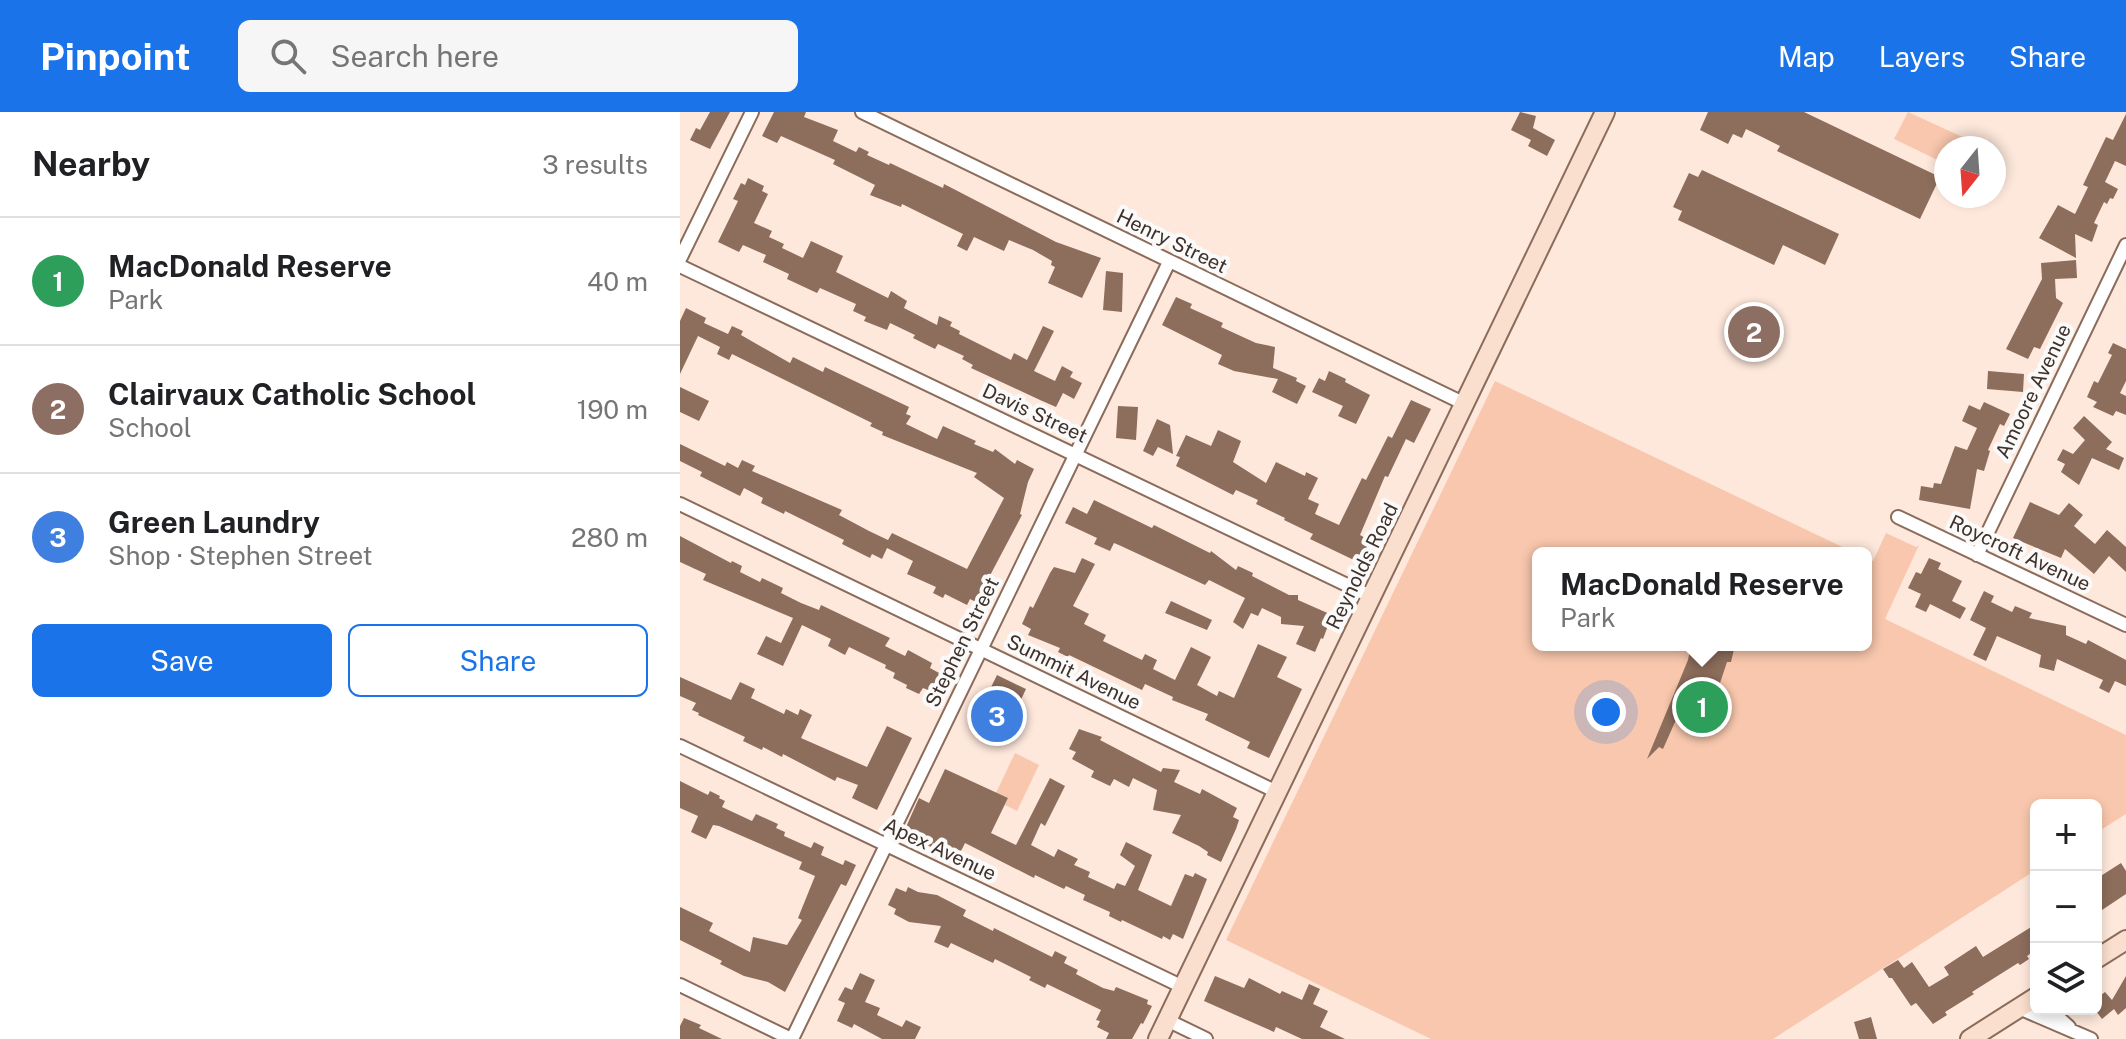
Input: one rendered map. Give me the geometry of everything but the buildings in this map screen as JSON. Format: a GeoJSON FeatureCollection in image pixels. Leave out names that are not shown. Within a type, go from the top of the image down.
{"type":"FeatureCollection","features":[{"type":"Feature","properties":{"kind":"street"},"geometry":{"type":"LineString","coordinates":[[680,259],[752,112]]}},
{"type":"Feature","properties":{"kind":"street","name":"Henry Street"},"geometry":{"type":"LineString","coordinates":[[862,112],[1465,404]]}},
{"type":"Feature","properties":{"kind":"street","name":"Reynolds Road"},"geometry":{"type":"LineString","coordinates":[[1158,1039],[1605,112]]}},
{"type":"Feature","properties":{"kind":"street","name":"Amoore Avenue"},"geometry":{"type":"LineString","coordinates":[[1977,555],[2126,245]]}},
{"type":"Feature","properties":{"kind":"street","name":"Stephen Street"},"geometry":{"type":"LineString","coordinates":[[791,1039],[1169,262]]}},
{"type":"Feature","properties":{"kind":"street","name":"Davis Street"},"geometry":{"type":"LineString","coordinates":[[680,266],[1372,597]]}},
{"type":"Feature","properties":{"kind":"street","name":"Summit Avenue"},"geometry":{"type":"LineString","coordinates":[[680,504],[1277,792]]}},
{"type":"Feature","properties":{"kind":"street","name":"Roycroft Avenue"},"geometry":{"type":"LineString","coordinates":[[1898,517],[2126,625]]}},
{"type":"Feature","properties":{"kind":"street","name":"Apex Avenue"},"geometry":{"type":"LineString","coordinates":[[680,746],[1183,987]]}},
{"type":"Feature","properties":{"kind":"street"},"geometry":{"type":"LineString","coordinates":[[2102,955],[2126,940]]}},
{"type":"Feature","properties":{"kind":"street"},"geometry":{"type":"LineString","coordinates":[[680,985],[791,1039]]}},
{"type":"Feature","properties":{"kind":"street"},"geometry":{"type":"LineString","coordinates":[[1970,1039],[2030,1001]]}},
{"type":"Feature","properties":{"kind":"street"},"geometry":{"type":"LineString","coordinates":[[2019,1008],[2091,1039]]}},
{"type":"Feature","properties":{"kind":"street"},"geometry":{"type":"LineString","coordinates":[[2057,1015],[2075,1031]]}},
{"type":"Feature","properties":{"kind":"street"},"geometry":{"type":"LineString","coordinates":[[1167,1020],[1206,1039]]}},
{"type":"Feature","properties":{"kind":"shaded area"},"geometry":{"type":"Polygon","coordinates":[[[1908,112],[1960,136],[1934,136],[1934,158],[1894,139],[1908,112]]]}},
{"type":"Feature","properties":{"kind":"shaded area"},"geometry":{"type":"Polygon","coordinates":[[[1495,381],[1842,547],[1532,547],[1532,651],[1872,651],[1872,561],[1886,533],[1916,547],[1919,545],[1885,619],[2126,735],[2126,814],[2102,829],[2102,799],[2030,799],[2030,874],[1773,1039],[1431,1039],[1226,940],[1495,381]]]}},
{"type":"Feature","properties":{"kind":"shaded area"},"geometry":{"type":"Polygon","coordinates":[[[1015,753],[1039,765],[1017,811],[1005,805],[1008,798],[996,793],[1015,753]]]}},
{"type":"Feature","properties":{"kind":"place","name":"Clairvaux Catholic School"},"geometry":{"type":"Point","coordinates":[1754,332]}},
{"type":"Feature","properties":{"kind":"place","name":"MacDonald Reserve"},"geometry":{"type":"Point","coordinates":[1702,707]}},
{"type":"Feature","properties":{"kind":"place","name":"Green Laundry"},"geometry":{"type":"Point","coordinates":[997,716]}}]}
